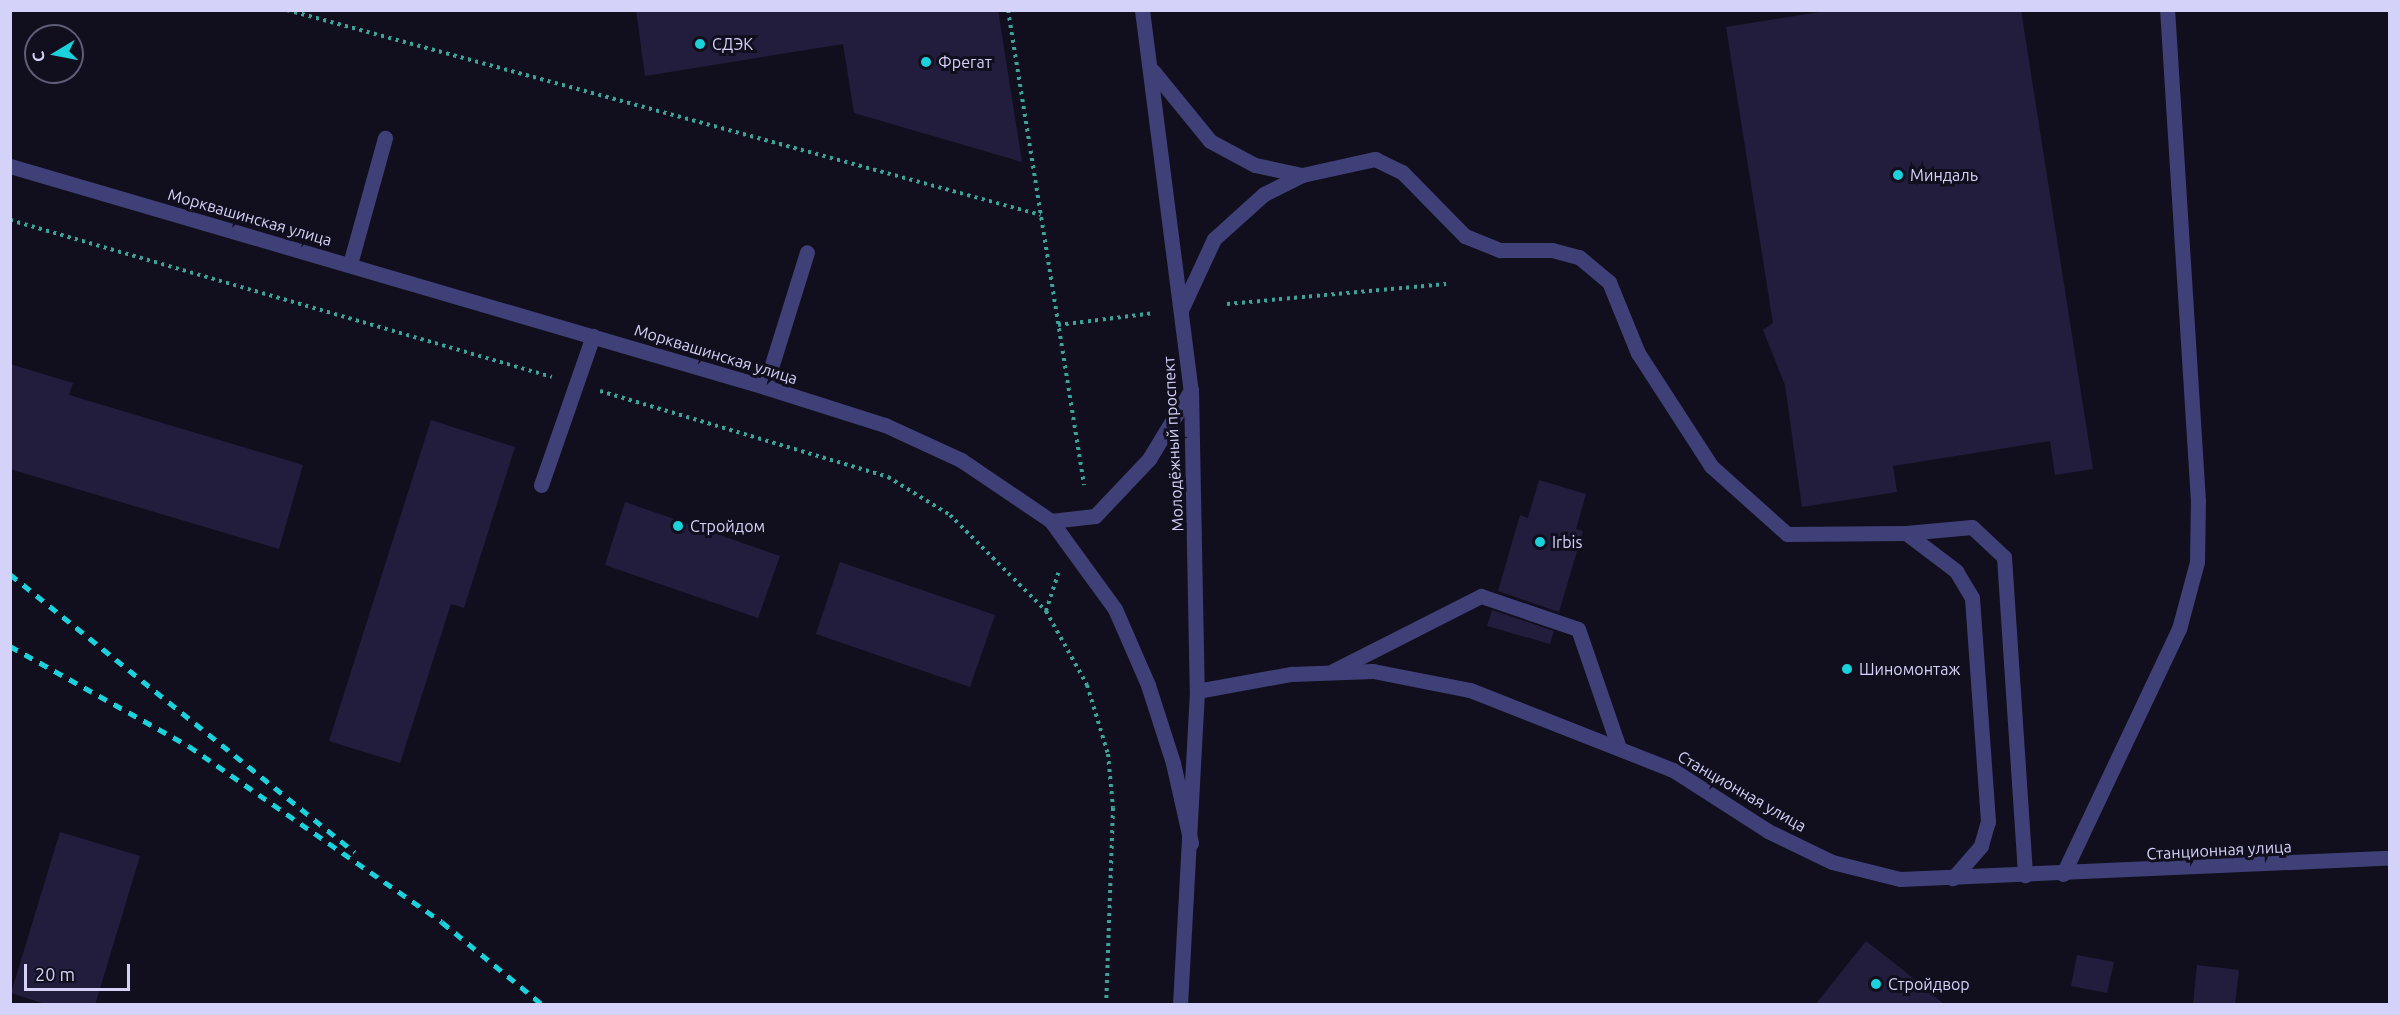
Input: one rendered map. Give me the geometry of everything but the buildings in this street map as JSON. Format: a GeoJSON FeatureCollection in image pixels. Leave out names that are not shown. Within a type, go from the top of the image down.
{"type":"FeatureCollection","features":[{"type":"Feature","properties":{"kind":"street","name":"Молодёжный проспект"},"geometry":{"type":"LineString","coordinates":[[1142,10],[1153,71],[1191,390],[1197,691],[1191,843]]}},
{"type":"Feature","properties":{"kind":"street"},"geometry":{"type":"LineString","coordinates":[[2063,874],[2179,629],[2197,562],[2198,501],[2167,10]]}},
{"type":"Feature","properties":{"kind":"street"},"geometry":{"type":"LineString","coordinates":[[1153,71],[1210,141],[1255,165],[1302,175]]}},
{"type":"Feature","properties":{"kind":"street"},"geometry":{"type":"LineString","coordinates":[[350,264],[385,138]]}},
{"type":"Feature","properties":{"kind":"street"},"geometry":{"type":"LineString","coordinates":[[1181,310],[1214,239],[1264,194],[1302,175],[1375,159],[1402,172],[1465,236],[1500,250],[1552,250],[1579,258],[1610,282],[1638,353],[1711,466],[1787,534],[1906,533],[1972,527],[2004,557],[2025,875]]}},
{"type":"Feature","properties":{"kind":"street","name":"Морквашинская улица"},"geometry":{"type":"LineString","coordinates":[[10,166],[765,387],[885,425],[961,460],[1051,521],[1103,591],[1134,646],[1173,763],[1191,843]]}},
{"type":"Feature","properties":{"kind":"street"},"geometry":{"type":"LineString","coordinates":[[765,387],[807,252]]}},
{"type":"Feature","properties":{"kind":"street"},"geometry":{"type":"LineString","coordinates":[[541,485],[593,336]]}},
{"type":"Feature","properties":{"kind":"street"},"geometry":{"type":"LineString","coordinates":[[1051,521],[1071,522],[1102,510],[1149,459],[1191,390]]}},
{"type":"Feature","properties":{"kind":"street"},"geometry":{"type":"LineString","coordinates":[[1906,533],[1956,571],[1972,598],[1988,821],[1981,846],[1953,878]]}},
{"type":"Feature","properties":{"kind":"street"},"geometry":{"type":"LineString","coordinates":[[1333,671],[1481,596],[1578,629],[1618,746]]}},
{"type":"Feature","properties":{"kind":"street","name":"Станционная улица"},"geometry":{"type":"LineString","coordinates":[[1197,691],[1244,680],[1333,671],[1373,671],[1470,690],[1618,746],[1673,770],[1768,831],[1832,862],[1900,879],[2063,874],[2390,858]]}},
{"type":"Feature","properties":{"kind":"street"},"geometry":{"type":"LineString","coordinates":[[1180,1005],[1191,843]]}},
{"type":"Feature","properties":{"kind":"path"},"geometry":{"type":"LineString","coordinates":[[287,10],[1041,215]]}},
{"type":"Feature","properties":{"kind":"path"},"geometry":{"type":"LineString","coordinates":[[1008,10],[1084,485]]}},
{"type":"Feature","properties":{"kind":"path"},"geometry":{"type":"LineString","coordinates":[[10,220],[888,477],[950,515],[1046,611],[1087,685],[1108,754],[1113,808],[1106,1005]]}},
{"type":"Feature","properties":{"kind":"path"},"geometry":{"type":"LineString","coordinates":[[1227,304],[1446,284]]}},
{"type":"Feature","properties":{"kind":"path"},"geometry":{"type":"LineString","coordinates":[[1058,325],[1161,312]]}},
{"type":"Feature","properties":{"kind":"path"},"geometry":{"type":"LineString","coordinates":[[1046,611],[1058,572]]}},
{"type":"Feature","properties":{"kind":"railway"},"geometry":{"type":"LineString","coordinates":[[10,574],[355,852]]}},
{"type":"Feature","properties":{"kind":"railway"},"geometry":{"type":"LineString","coordinates":[[10,646],[189,746],[442,922],[542,1004]]}},
{"type":"Feature","properties":{"kind":"place","name":"СДЭК"},"geometry":{"type":"Point","coordinates":[700,44]}},
{"type":"Feature","properties":{"kind":"place","name":"Фрегат"},"geometry":{"type":"Point","coordinates":[926,62]}},
{"type":"Feature","properties":{"kind":"place","name":"Миндаль"},"geometry":{"type":"Point","coordinates":[1898,175]}},
{"type":"Feature","properties":{"kind":"place","name":"Стройдом"},"geometry":{"type":"Point","coordinates":[678,526]}},
{"type":"Feature","properties":{"kind":"place","name":"Irbis"},"geometry":{"type":"Point","coordinates":[1540,542]}},
{"type":"Feature","properties":{"kind":"place","name":"Шиномонтаж"},"geometry":{"type":"Point","coordinates":[1847,669]}},
{"type":"Feature","properties":{"kind":"place","name":"Стройдвор"},"geometry":{"type":"Point","coordinates":[1876,984]}}]}
